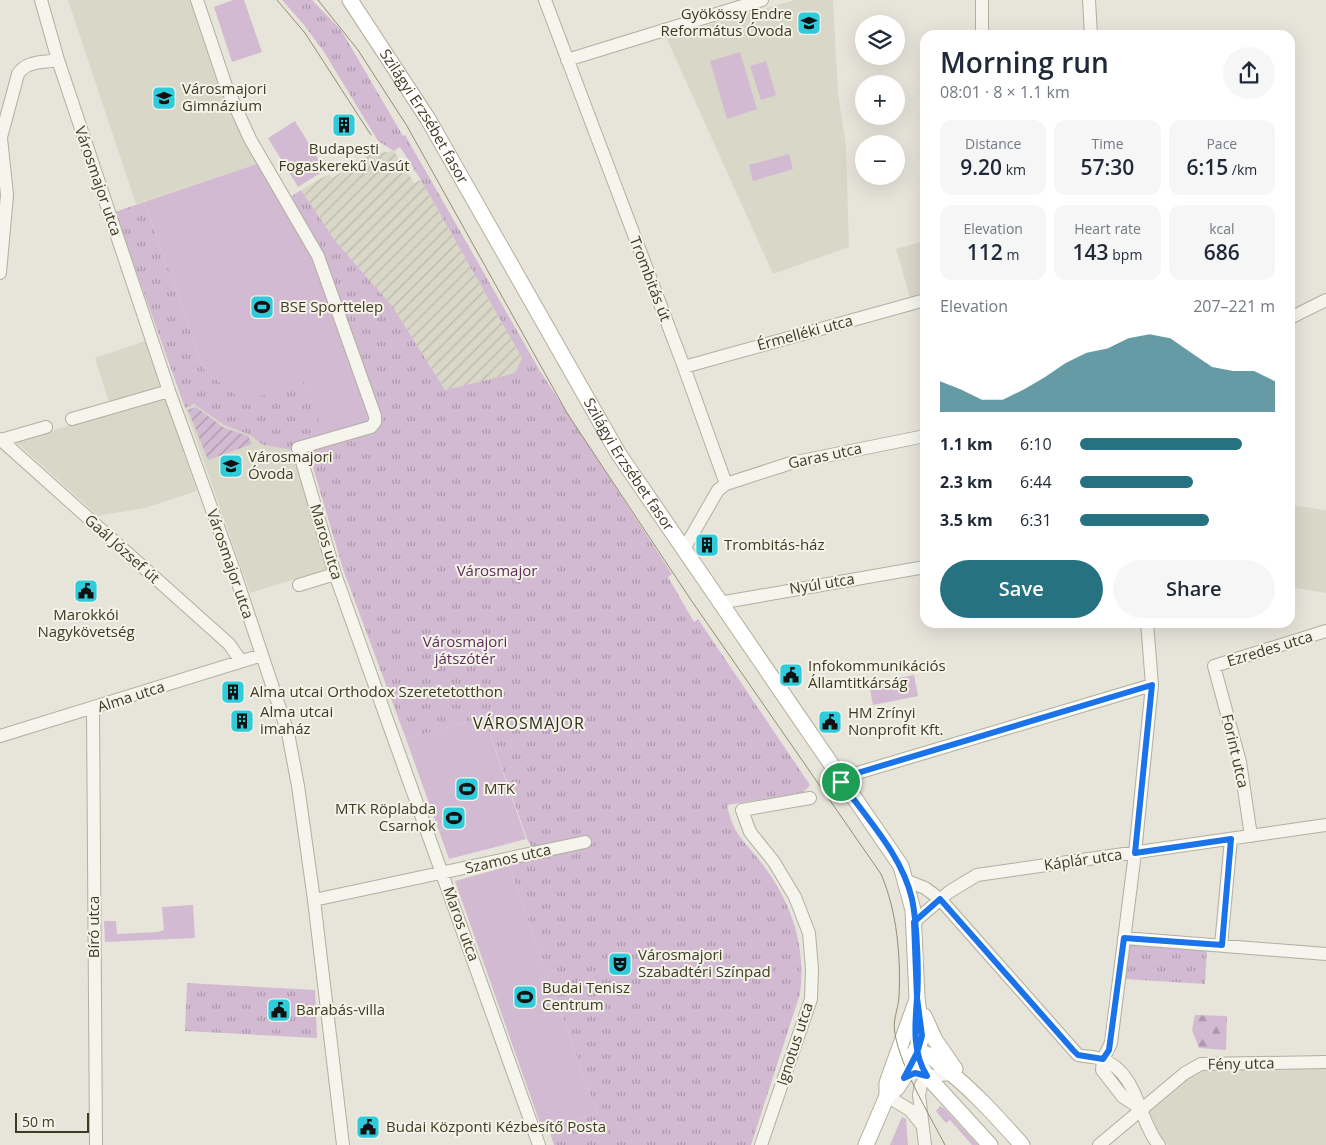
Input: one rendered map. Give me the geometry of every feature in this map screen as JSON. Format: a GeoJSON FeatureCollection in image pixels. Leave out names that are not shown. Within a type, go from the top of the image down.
{"type":"FeatureCollection","features":[{"type":"Feature","properties":{"kind":"main road","name":"Szilágyi Erzsébet fasor"},"geometry":{"type":"LineString","coordinates":[[350,0],[428,119],[618,453],[841,782],[901,866],[912,899],[916,1004],[922,1036],[917,1053],[904,1078],[897,1088],[887,1096]]}},
{"type":"Feature","properties":{"kind":"main road"},"geometry":{"type":"LineString","coordinates":[[866,1145],[887,1096],[887,1083],[916,1004]]}},
{"type":"Feature","properties":{"kind":"main road"},"geometry":{"type":"LineString","coordinates":[[916,1004],[947,1060],[1022,1145]]}},
{"type":"Feature","properties":{"kind":"main road"},"geometry":{"type":"LineString","coordinates":[[892,1069],[907,1056],[917,1053],[927,1054],[984,1103]]}},
{"type":"Feature","properties":{"kind":"main road"},"geometry":{"type":"LineString","coordinates":[[917,1053],[927,1076],[990,1145]]}},
{"type":"Feature","properties":{"kind":"main road"},"geometry":{"type":"LineString","coordinates":[[904,1078],[915,1073],[927,1076]]}},
{"type":"Feature","properties":{"kind":"street","name":"Városmajor utca"},"geometry":{"type":"LineString","coordinates":[[41,0],[58,60],[169,391],[288,733],[298,786],[314,900],[343,1145]]}},
{"type":"Feature","properties":{"kind":"street","name":"Maros utca"},"geometry":{"type":"LineString","coordinates":[[197,0],[226,86],[250,139],[318,256],[375,416],[375,422],[371,427],[298,448],[335,574],[539,1145]]}},
{"type":"Feature","properties":{"kind":"street","name":"Trombitás út"},"geometry":{"type":"LineString","coordinates":[[545,0],[684,367],[726,484]]}},
{"type":"Feature","properties":{"kind":"street"},"geometry":{"type":"LineString","coordinates":[[567,60],[762,0]]}},
{"type":"Feature","properties":{"kind":"street"},"geometry":{"type":"LineString","coordinates":[[982,0],[982,30]]}},
{"type":"Feature","properties":{"kind":"street"},"geometry":{"type":"LineString","coordinates":[[1090,0],[1091,30]]}},
{"type":"Feature","properties":{"kind":"street"},"geometry":{"type":"LineString","coordinates":[[0,273],[7,196],[0,140],[18,74],[22,68],[36,63],[58,60]]}},
{"type":"Feature","properties":{"kind":"street"},"geometry":{"type":"LineString","coordinates":[[1295,316],[1326,300]]}},
{"type":"Feature","properties":{"kind":"street","name":"Érmelléki utca"},"geometry":{"type":"LineString","coordinates":[[684,367],[920,301]]}},
{"type":"Feature","properties":{"kind":"street"},"geometry":{"type":"LineString","coordinates":[[72,419],[169,391]]}},
{"type":"Feature","properties":{"kind":"street"},"geometry":{"type":"LineString","coordinates":[[0,440],[46,427]]}},
{"type":"Feature","properties":{"kind":"street","name":"Garas utca"},"geometry":{"type":"LineString","coordinates":[[726,484],[791,463],[920,437]]}},
{"type":"Feature","properties":{"kind":"street","name":"Gaál József út"},"geometry":{"type":"LineString","coordinates":[[0,440],[229,644],[241,661]]}},
{"type":"Feature","properties":{"kind":"street"},"geometry":{"type":"LineString","coordinates":[[684,549],[718,490],[726,484]]}},
{"type":"Feature","properties":{"kind":"street","name":"Nyúl utca"},"geometry":{"type":"LineString","coordinates":[[719,603],[920,568]]}},
{"type":"Feature","properties":{"kind":"street"},"geometry":{"type":"LineString","coordinates":[[299,585],[335,574]]}},
{"type":"Feature","properties":{"kind":"street"},"geometry":{"type":"LineString","coordinates":[[1143,1110],[1123,1097],[1104,1075],[1103,1059],[1111,1043],[1135,853],[1152,685],[1147,628]]}},
{"type":"Feature","properties":{"kind":"street","name":"Ezredes utca"},"geometry":{"type":"LineString","coordinates":[[1214,666],[1326,631]]}},
{"type":"Feature","properties":{"kind":"street","name":"Alma utca"},"geometry":{"type":"LineString","coordinates":[[0,736],[262,655]]}},
{"type":"Feature","properties":{"kind":"street","name":"Forint utca"},"geometry":{"type":"LineString","coordinates":[[1214,666],[1240,762],[1251,836]]}},
{"type":"Feature","properties":{"kind":"street"},"geometry":{"type":"LineString","coordinates":[[841,782],[854,774],[1152,685]]}},
{"type":"Feature","properties":{"kind":"street","name":"Bíró utca"},"geometry":{"type":"LineString","coordinates":[[92,709],[96,1145]]}},
{"type":"Feature","properties":{"kind":"street","name":"Ignotus utca"},"geometry":{"type":"LineString","coordinates":[[761,1145],[811,999],[812,962],[809,933],[795,897],[774,862],[750,832],[742,810],[810,798]]}},
{"type":"Feature","properties":{"kind":"street","name":"Káplár utca"},"geometry":{"type":"LineString","coordinates":[[914,922],[940,899],[977,875],[1326,825]]}},
{"type":"Feature","properties":{"kind":"street"},"geometry":{"type":"LineString","coordinates":[[1222,945],[1231,839]]}},
{"type":"Feature","properties":{"kind":"street","name":"Szamos utca"},"geometry":{"type":"LineString","coordinates":[[314,900],[585,842]]}},
{"type":"Feature","properties":{"kind":"street"},"geometry":{"type":"LineString","coordinates":[[905,880],[933,893],[940,899],[1078,1055],[1103,1059],[1116,1068],[1130,1085],[1143,1110],[1149,1132],[1159,1145]]}},
{"type":"Feature","properties":{"kind":"street"},"geometry":{"type":"LineString","coordinates":[[1124,938],[1326,954]]}},
{"type":"Feature","properties":{"kind":"street","name":"Fény utca"},"geometry":{"type":"LineString","coordinates":[[1099,1145],[1185,1073],[1202,1064],[1326,1062]]}},
{"type":"Feature","properties":{"kind":"street"},"geometry":{"type":"LineString","coordinates":[[924,1145],[919,1095],[920,1085],[927,1076],[952,1074]]}},
{"type":"Feature","properties":{"kind":"street"},"geometry":{"type":"LineString","coordinates":[[887,1096],[910,1110],[922,1126]]}},
{"type":"Feature","properties":{"kind":"street"},"geometry":{"type":"LineString","coordinates":[[1122,1125],[1126,1111],[1123,1097]]}},
{"type":"Feature","properties":{"kind":"shaded area","name":"Városmajori Gimnázium"},"geometry":{"type":"Polygon","coordinates":[[[68,0],[190,0],[219,80],[260,163],[136,204],[68,0]]]}},
{"type":"Feature","properties":{"kind":"shaded area"},"geometry":{"type":"Polygon","coordinates":[[[795,0],[833,0],[838,93],[846,146],[849,247],[773,274],[666,37],[795,0]]]}},
{"type":"Feature","properties":{"kind":"shaded area"},"geometry":{"type":"Polygon","coordinates":[[[394,151],[414,183],[421,180],[522,358],[515,373],[445,390],[393,307],[336,242],[301,190],[329,174],[332,178],[371,154],[394,151]]]}},
{"type":"Feature","properties":{"kind":"shaded area"},"geometry":{"type":"Polygon","coordinates":[[[920,242],[920,294],[910,297],[896,249],[920,242]]]}},
{"type":"Feature","properties":{"kind":"shaded area"},"geometry":{"type":"Polygon","coordinates":[[[145,341],[197,491],[145,508],[98,516],[16,442],[112,412],[95,358],[145,341]]]}},
{"type":"Feature","properties":{"kind":"shaded area"},"geometry":{"type":"Polygon","coordinates":[[[194,404],[224,425],[250,435],[263,445],[292,450],[327,569],[250,593],[185,408],[194,404]]]}},
{"type":"Feature","properties":{"kind":"shaded area"},"geometry":{"type":"Polygon","coordinates":[[[1295,506],[1326,510],[1326,593],[1295,588],[1295,506]]]}},
{"type":"Feature","properties":{"kind":"shaded area"},"geometry":{"type":"Polygon","coordinates":[[[1205,1057],[1326,1057],[1326,1145],[1168,1145],[1158,1134],[1149,1110],[1152,1094],[1191,1062],[1205,1057]]]}},
{"type":"Feature","properties":{"kind":"green space"},"geometry":{"type":"Polygon","coordinates":[[[233,0],[244,0],[262,52],[232,62],[214,7],[233,0]]]}},
{"type":"Feature","properties":{"kind":"green space","name":"Városmajor"},"geometry":{"type":"Polygon","coordinates":[[[282,0],[312,0],[341,30],[403,136],[405,135],[540,371],[672,574],[668,577],[694,622],[698,619],[810,785],[804,792],[727,805],[734,826],[742,840],[766,869],[784,898],[795,928],[801,961],[800,994],[751,1145],[554,1145],[549,1130],[597,1113],[509,866],[556,854],[532,848],[527,839],[484,717],[406,739],[343,569],[307,447],[292,450],[263,445],[250,435],[224,425],[194,404],[185,408],[115,212],[144,202],[205,371],[243,401],[305,382],[325,438],[375,422],[289,198],[301,190],[336,242],[393,307],[445,390],[515,373],[522,358],[421,180],[400,147],[394,151],[378,141],[324,52],[282,0]]]}},
{"type":"Feature","properties":{"kind":"green space"},"geometry":{"type":"Polygon","coordinates":[[[740,52],[757,109],[727,119],[710,61],[740,52]]]}},
{"type":"Feature","properties":{"kind":"green space"},"geometry":{"type":"Polygon","coordinates":[[[766,61],[776,95],[761,100],[750,66],[766,61]]]}},
{"type":"Feature","properties":{"kind":"green space"},"geometry":{"type":"Polygon","coordinates":[[[295,121],[325,170],[298,187],[268,138],[295,121]]]}},
{"type":"Feature","properties":{"kind":"green space"},"geometry":{"type":"Polygon","coordinates":[[[789,154],[793,169],[753,181],[749,165],[789,154]]]}},
{"type":"Feature","properties":{"kind":"green space","name":"BSE Sporttelep"},"geometry":{"type":"Polygon","coordinates":[[[260,163],[289,198],[380,420],[324,438],[305,382],[243,402],[205,371],[144,202],[260,163]]]}},
{"type":"Feature","properties":{"kind":"green space"},"geometry":{"type":"Polygon","coordinates":[[[196,407],[224,428],[248,436],[252,444],[208,460],[188,410],[196,407]]]}},
{"type":"Feature","properties":{"kind":"green space"},"geometry":{"type":"Polygon","coordinates":[[[914,675],[918,696],[873,705],[869,684],[914,675]]]}},
{"type":"Feature","properties":{"kind":"green space","name":"MTK"},"geometry":{"type":"Polygon","coordinates":[[[484,717],[526,839],[449,859],[406,739],[484,717]]]}},
{"type":"Feature","properties":{"kind":"green space","name":"Budai Tenisz Centrum"},"geometry":{"type":"Polygon","coordinates":[[[509,866],[597,1113],[543,1132],[455,881],[509,866]]]}},
{"type":"Feature","properties":{"kind":"green space"},"geometry":{"type":"Polygon","coordinates":[[[193,905],[195,938],[105,942],[104,921],[116,921],[117,934],[159,932],[164,930],[162,907],[193,905]]]}},
{"type":"Feature","properties":{"kind":"green space"},"geometry":{"type":"Polygon","coordinates":[[[1129,943],[1207,948],[1205,984],[1125,979],[1129,943]]]}},
{"type":"Feature","properties":{"kind":"green space"},"geometry":{"type":"Polygon","coordinates":[[[187,983],[315,990],[317,1038],[185,1031],[187,983]]]}},
{"type":"Feature","properties":{"kind":"green space"},"geometry":{"type":"Polygon","coordinates":[[[1195,1015],[1227,1016],[1226,1050],[1199,1048],[1192,1030],[1195,1015]]]}},
{"type":"Feature","properties":{"kind":"green space"},"geometry":{"type":"Polygon","coordinates":[[[940,1106],[978,1145],[972,1145],[950,1120],[946,1123],[936,1111],[940,1106]]]}},
{"type":"Feature","properties":{"kind":"green space"},"geometry":{"type":"Polygon","coordinates":[[[902,1117],[906,1119],[908,1145],[890,1145],[902,1117]]]}},
{"type":"Feature","properties":{"kind":"tram line"},"geometry":{"type":"LineString","coordinates":[[277,0],[305,33],[371,135]]}},
{"type":"Feature","properties":{"kind":"tram line"},"geometry":{"type":"LineString","coordinates":[[318,0],[358,50],[407,126],[567,413],[691,600],[881,874],[891,903],[897,934],[899,997],[894,1029],[898,1047],[909,1076],[945,1145]]}},
{"type":"Feature","properties":{"kind":"place","name":"Gyökössy Endre Református Óvoda"},"geometry":{"type":"Point","coordinates":[809,23]}},
{"type":"Feature","properties":{"kind":"place","name":"Városmajori Gimnázium"},"geometry":{"type":"Point","coordinates":[164,98]}},
{"type":"Feature","properties":{"kind":"place","name":"Budapesti Fogaskerekű Vasút"},"geometry":{"type":"Point","coordinates":[344,125]}},
{"type":"Feature","properties":{"kind":"place","name":"BSE Sporttelep"},"geometry":{"type":"Point","coordinates":[262,307]}},
{"type":"Feature","properties":{"kind":"place","name":"Városmajori Óvoda"},"geometry":{"type":"Point","coordinates":[231,466]}},
{"type":"Feature","properties":{"kind":"place","name":"Trombitás-ház"},"geometry":{"type":"Point","coordinates":[707,545]}},
{"type":"Feature","properties":{"kind":"place","name":"Marokkói Nagykövetség"},"geometry":{"type":"Point","coordinates":[86,591]}},
{"type":"Feature","properties":{"kind":"place","name":"Infokommunikációs Államtitkárság"},"geometry":{"type":"Point","coordinates":[791,675]}},
{"type":"Feature","properties":{"kind":"place","name":"Alma utcai Orthodox Szeretetotthon"},"geometry":{"type":"Point","coordinates":[233,692]}},
{"type":"Feature","properties":{"kind":"place","name":"Alma utcai imaház"},"geometry":{"type":"Point","coordinates":[242,721]}},
{"type":"Feature","properties":{"kind":"place","name":"HM Zrínyi Nonprofit Kft."},"geometry":{"type":"Point","coordinates":[830,722]}},
{"type":"Feature","properties":{"kind":"place","name":"MTK"},"geometry":{"type":"Point","coordinates":[467,789]}},
{"type":"Feature","properties":{"kind":"place","name":"MTK Röplabda Csarnok"},"geometry":{"type":"Point","coordinates":[454,818]}},
{"type":"Feature","properties":{"kind":"place","name":"Városmajori Szabadtéri Színpad"},"geometry":{"type":"Point","coordinates":[620,964]}},
{"type":"Feature","properties":{"kind":"place","name":"Budai Tenisz Centrum"},"geometry":{"type":"Point","coordinates":[525,997]}},
{"type":"Feature","properties":{"kind":"place","name":"Barabás-villa"},"geometry":{"type":"Point","coordinates":[279,1010]}},
{"type":"Feature","properties":{"kind":"place","name":"Budai Központi Kézbesítő Posta"},"geometry":{"type":"Point","coordinates":[368,1127]}},
{"type":"Feature","properties":{"kind":"district","name":"VÁROSMAJOR"},"geometry":{"type":"Point","coordinates":[529,723]}},
{"type":"Feature","properties":{"kind":"route"},"geometry":{"type":"LineString","coordinates":[[841,782],[854,774],[1012,728],[1128,690],[1152,685],[1135,853],[1231,839],[1222,945],[1124,938],[1109,1050],[1103,1059],[1091,1056],[1085,1057],[1078,1055],[1073,1050],[940,899],[914,922],[917,998],[922,1036],[917,1053],[904,1078],[915,1073],[927,1076],[921,1066],[917,1053],[916,1042],[915,1010],[917,998],[912,899],[901,866],[841,782]]}},
{"type":"Feature","properties":{"kind":"park label","name":"Városmajori játszótér"},"geometry":{"type":"Point","coordinates":[465,650]}}]}
